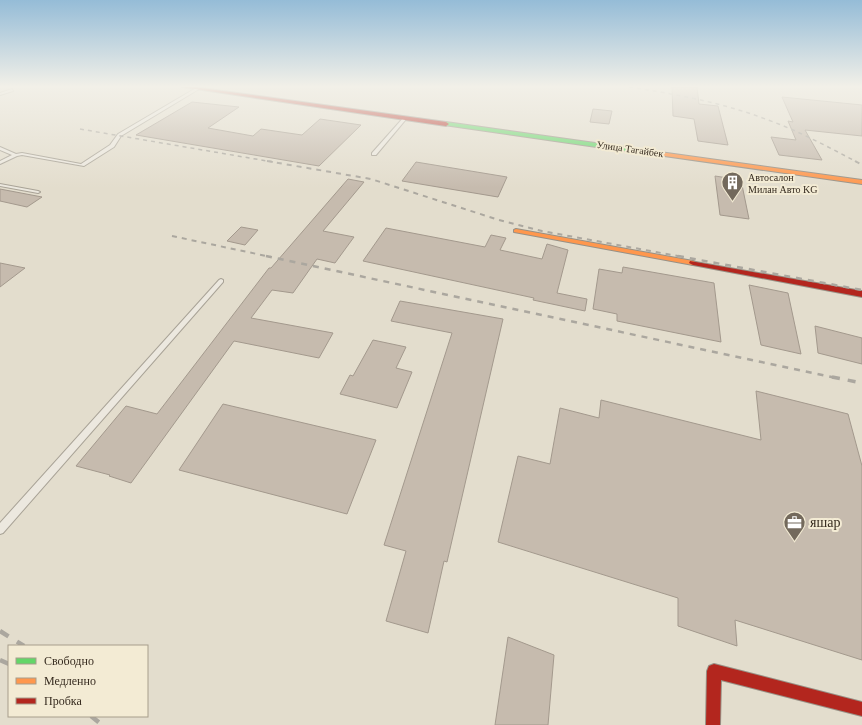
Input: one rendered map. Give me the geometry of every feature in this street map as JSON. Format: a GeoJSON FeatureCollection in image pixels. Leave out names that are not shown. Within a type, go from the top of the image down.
{"type":"FeatureCollection","features":[{"type":"Feature","properties":{"kind":"street","name":"Улица Тагайбек"},"geometry":{"type":"LineString","coordinates":[[425,121],[862,182]]}},
{"type":"Feature","properties":{"kind":"street"},"geometry":{"type":"LineString","coordinates":[[516,231],[862,294]]}},
{"type":"Feature","properties":{"kind":"street"},"geometry":{"type":"LineString","coordinates":[[713,725],[714,671],[862,709]]}},
{"type":"Feature","properties":{"kind":"lane"},"geometry":{"type":"LineString","coordinates":[[0,163],[16,155],[22,154],[82,165],[112,146],[119,135],[143,121]]}},
{"type":"Feature","properties":{"kind":"lane"},"geometry":{"type":"LineString","coordinates":[[374,154],[403,121]]}},
{"type":"Feature","properties":{"kind":"lane"},"geometry":{"type":"LineString","coordinates":[[0,148],[16,155]]}},
{"type":"Feature","properties":{"kind":"lane"},"geometry":{"type":"LineString","coordinates":[[0,185],[38,192]]}},
{"type":"Feature","properties":{"kind":"lane"},"geometry":{"type":"LineString","coordinates":[[0,530],[221,281]]}},
{"type":"Feature","properties":{"kind":"building"},"geometry":{"type":"Polygon","coordinates":[[[160,121],[219,121],[208,128],[253,136],[261,129],[302,135],[318,121],[333,121],[361,125],[319,166],[136,135],[160,121]]]}},
{"type":"Feature","properties":{"kind":"building"},"geometry":{"type":"Polygon","coordinates":[[[590,121],[610,121],[609,124],[590,121]]]}},
{"type":"Feature","properties":{"kind":"building"},"geometry":{"type":"Polygon","coordinates":[[[694,121],[722,121],[728,145],[698,141],[694,121]]]}},
{"type":"Feature","properties":{"kind":"building"},"geometry":{"type":"Polygon","coordinates":[[[788,121],[793,122],[792,121],[862,121],[862,136],[805,130],[822,160],[779,155],[771,137],[796,140],[788,121]]]}},
{"type":"Feature","properties":{"kind":"building"},"geometry":{"type":"Polygon","coordinates":[[[416,162],[507,177],[498,197],[402,181],[416,162]]]}},
{"type":"Feature","properties":{"kind":"building","name":"Автосалон Милан Авто KG"},"geometry":{"type":"Polygon","coordinates":[[[715,176],[741,180],[749,219],[720,215],[715,176]]]}},
{"type":"Feature","properties":{"kind":"building"},"geometry":{"type":"Polygon","coordinates":[[[348,179],[364,182],[323,231],[354,237],[335,263],[317,259],[293,293],[272,290],[251,318],[333,333],[319,358],[234,341],[131,483],[109,476],[110,475],[76,466],[126,406],[157,414],[269,268],[271,268],[348,179]]]}},
{"type":"Feature","properties":{"kind":"building"},"geometry":{"type":"Polygon","coordinates":[[[0,189],[42,197],[27,207],[0,201],[0,189]]]}},
{"type":"Feature","properties":{"kind":"building"},"geometry":{"type":"Polygon","coordinates":[[[241,227],[258,230],[245,245],[227,241],[241,227]]]}},
{"type":"Feature","properties":{"kind":"building"},"geometry":{"type":"Polygon","coordinates":[[[386,228],[485,247],[491,235],[506,238],[500,250],[542,259],[547,244],[568,250],[557,293],[587,299],[585,311],[533,300],[534,298],[363,261],[386,228]]]}},
{"type":"Feature","properties":{"kind":"building"},"geometry":{"type":"Polygon","coordinates":[[[0,263],[25,268],[0,287],[0,263]]]}},
{"type":"Feature","properties":{"kind":"building"},"geometry":{"type":"Polygon","coordinates":[[[623,267],[714,283],[721,342],[617,321],[617,314],[593,309],[599,269],[622,273],[623,267]]]}},
{"type":"Feature","properties":{"kind":"building"},"geometry":{"type":"Polygon","coordinates":[[[749,285],[788,293],[801,354],[761,345],[749,285]]]}},
{"type":"Feature","properties":{"kind":"building"},"geometry":{"type":"Polygon","coordinates":[[[400,301],[503,319],[447,562],[444,561],[428,633],[386,621],[406,551],[384,545],[452,333],[391,321],[400,301]]]}},
{"type":"Feature","properties":{"kind":"building"},"geometry":{"type":"Polygon","coordinates":[[[815,326],[862,338],[862,364],[818,353],[815,326]]]}},
{"type":"Feature","properties":{"kind":"building"},"geometry":{"type":"Polygon","coordinates":[[[373,340],[406,347],[396,368],[412,372],[397,408],[340,394],[350,375],[353,376],[373,340]]]}},
{"type":"Feature","properties":{"kind":"building"},"geometry":{"type":"Polygon","coordinates":[[[756,391],[848,414],[862,466],[862,660],[735,620],[737,646],[678,626],[678,598],[498,542],[518,456],[550,464],[560,408],[599,418],[601,400],[761,440],[756,391]]]}},
{"type":"Feature","properties":{"kind":"building"},"geometry":{"type":"Polygon","coordinates":[[[223,404],[376,440],[347,514],[179,470],[223,404]]]}},
{"type":"Feature","properties":{"kind":"building"},"geometry":{"type":"Polygon","coordinates":[[[508,637],[554,655],[548,725],[495,725],[508,637]]]}},
{"type":"Feature","properties":{"kind":"railway"},"geometry":{"type":"LineString","coordinates":[[771,121],[802,134],[857,162]]}},
{"type":"Feature","properties":{"kind":"railway"},"geometry":{"type":"LineString","coordinates":[[80,129],[273,162]]}},
{"type":"Feature","properties":{"kind":"railway"},"geometry":{"type":"LineString","coordinates":[[267,161],[371,179],[499,220],[542,231],[683,257]]}},
{"type":"Feature","properties":{"kind":"railway"},"geometry":{"type":"LineString","coordinates":[[855,161],[862,165]]}},
{"type":"Feature","properties":{"kind":"railway"},"geometry":{"type":"LineString","coordinates":[[172,236],[271,257]]}},
{"type":"Feature","properties":{"kind":"railway"},"geometry":{"type":"LineString","coordinates":[[266,256],[836,378]]}},
{"type":"Feature","properties":{"kind":"railway"},"geometry":{"type":"LineString","coordinates":[[678,256],[862,290]]}},
{"type":"Feature","properties":{"kind":"railway"},"geometry":{"type":"LineString","coordinates":[[832,377],[862,383]]}},
{"type":"Feature","properties":{"kind":"railway"},"geometry":{"type":"LineString","coordinates":[[0,631],[22,645]]}},
{"type":"Feature","properties":{"kind":"railway"},"geometry":{"type":"LineString","coordinates":[[0,660],[8,664]]}},
{"type":"Feature","properties":{"kind":"railway"},"geometry":{"type":"LineString","coordinates":[[92,717],[102,725]]}},
{"type":"Feature","properties":{"kind":"traffic: fast"},"geometry":{"type":"LineString","coordinates":[[446,124],[638,151]]}},
{"type":"Feature","properties":{"kind":"traffic: slow"},"geometry":{"type":"LineString","coordinates":[[638,151],[862,182]]}},
{"type":"Feature","properties":{"kind":"traffic: slow"},"geometry":{"type":"LineString","coordinates":[[516,231],[693,263]]}},
{"type":"Feature","properties":{"kind":"traffic: jam"},"geometry":{"type":"LineString","coordinates":[[424,121],[446,124]]}},
{"type":"Feature","properties":{"kind":"traffic: jam"},"geometry":{"type":"LineString","coordinates":[[693,263],[862,294]]}},
{"type":"Feature","properties":{"kind":"traffic: jam"},"geometry":{"type":"LineString","coordinates":[[713,725],[714,671],[862,709]]}},
{"type":"Feature","properties":{"kind":"place","name":"Автосалон Милан Авто KG"},"geometry":{"type":"Point","coordinates":[732,202]}},
{"type":"Feature","properties":{"kind":"place","name":"яшар"},"geometry":{"type":"Point","coordinates":[795,542]}}]}
